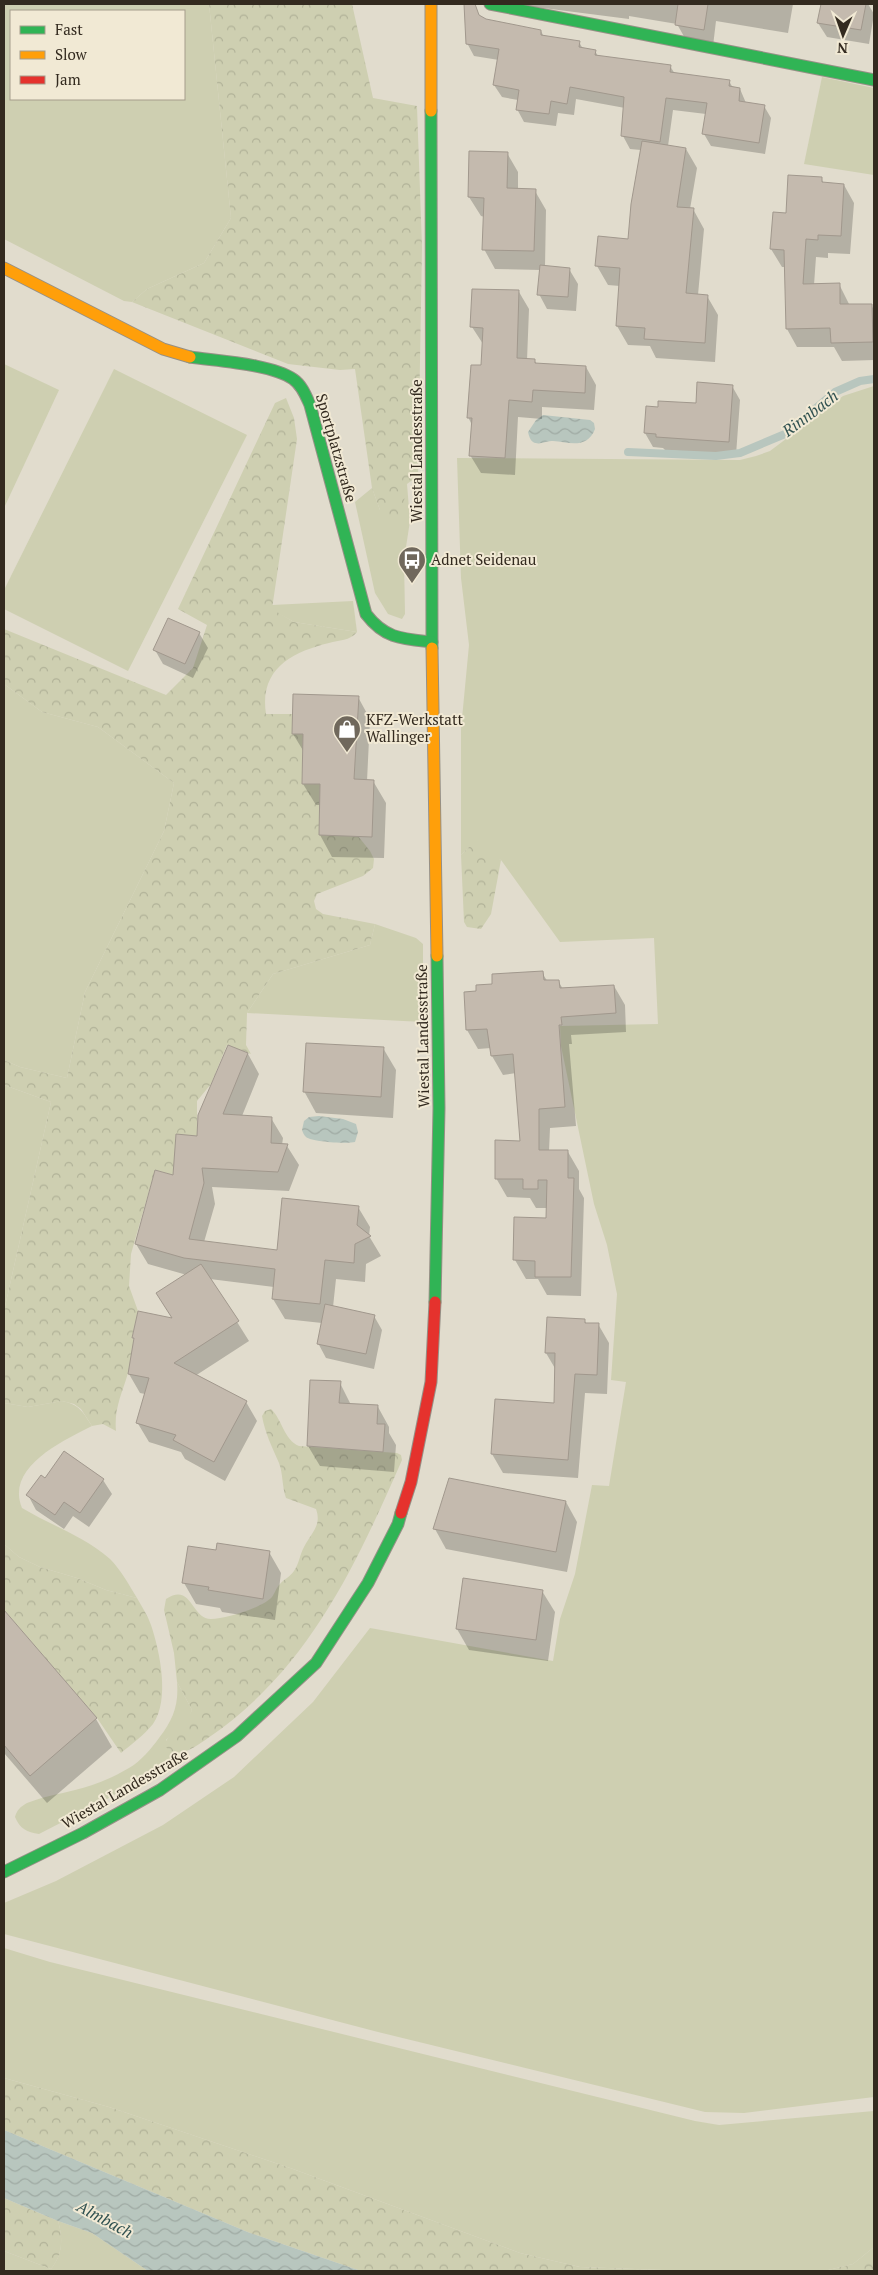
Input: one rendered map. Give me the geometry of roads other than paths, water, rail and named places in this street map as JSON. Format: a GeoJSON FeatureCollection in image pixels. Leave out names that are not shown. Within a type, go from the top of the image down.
{"type":"FeatureCollection","features":[{"type":"Feature","properties":{"kind":"main road","name":"Wiestal Landesstraße"},"geometry":{"type":"LineString","coordinates":[[4,1872],[83,1833],[160,1790],[237,1736],[316,1663],[368,1583],[398,1524],[411,1482],[429,1398],[434,1348],[437,1280],[439,1108],[432,642],[431,4]]}},
{"type":"Feature","properties":{"kind":"main road"},"geometry":{"type":"LineString","coordinates":[[490,4],[874,80]]}},
{"type":"Feature","properties":{"kind":"main road","name":"Sportplatzstraße"},"geometry":{"type":"LineString","coordinates":[[4,268],[163,349],[186,356],[275,370],[294,379],[302,387],[310,405],[366,614],[379,630],[386,634],[432,642]]}},
{"type":"Feature","properties":{"kind":"water"},"geometry":{"type":"Polygon","coordinates":[[[543,415],[590,420],[594,423],[595,429],[592,436],[582,442],[550,441],[536,443],[531,440],[528,432],[536,420],[543,415]]]}},
{"type":"Feature","properties":{"kind":"water"},"geometry":{"type":"Polygon","coordinates":[[[319,1116],[343,1119],[356,1124],[358,1132],[355,1142],[330,1142],[306,1137],[302,1130],[304,1121],[309,1117],[319,1116]]]}},
{"type":"Feature","properties":{"kind":"water","name":"Almbach"},"geometry":{"type":"Polygon","coordinates":[[[4,2130],[250,2233],[361,2271],[148,2271],[92,2233],[4,2198],[4,2130]]]}},
{"type":"Feature","properties":{"kind":"waterway","name":"Rinnbach"},"geometry":{"type":"LineString","coordinates":[[628,452],[716,456],[740,453],[785,434],[835,392],[860,381],[874,379]]}},
{"type":"Feature","properties":{"kind":"place","name":"Adnet Seidenau"},"geometry":{"type":"Point","coordinates":[412,584]}},
{"type":"Feature","properties":{"kind":"place","name":"KFZ-Werkstatt Wallinger"},"geometry":{"type":"Point","coordinates":[347,753]}}]}
